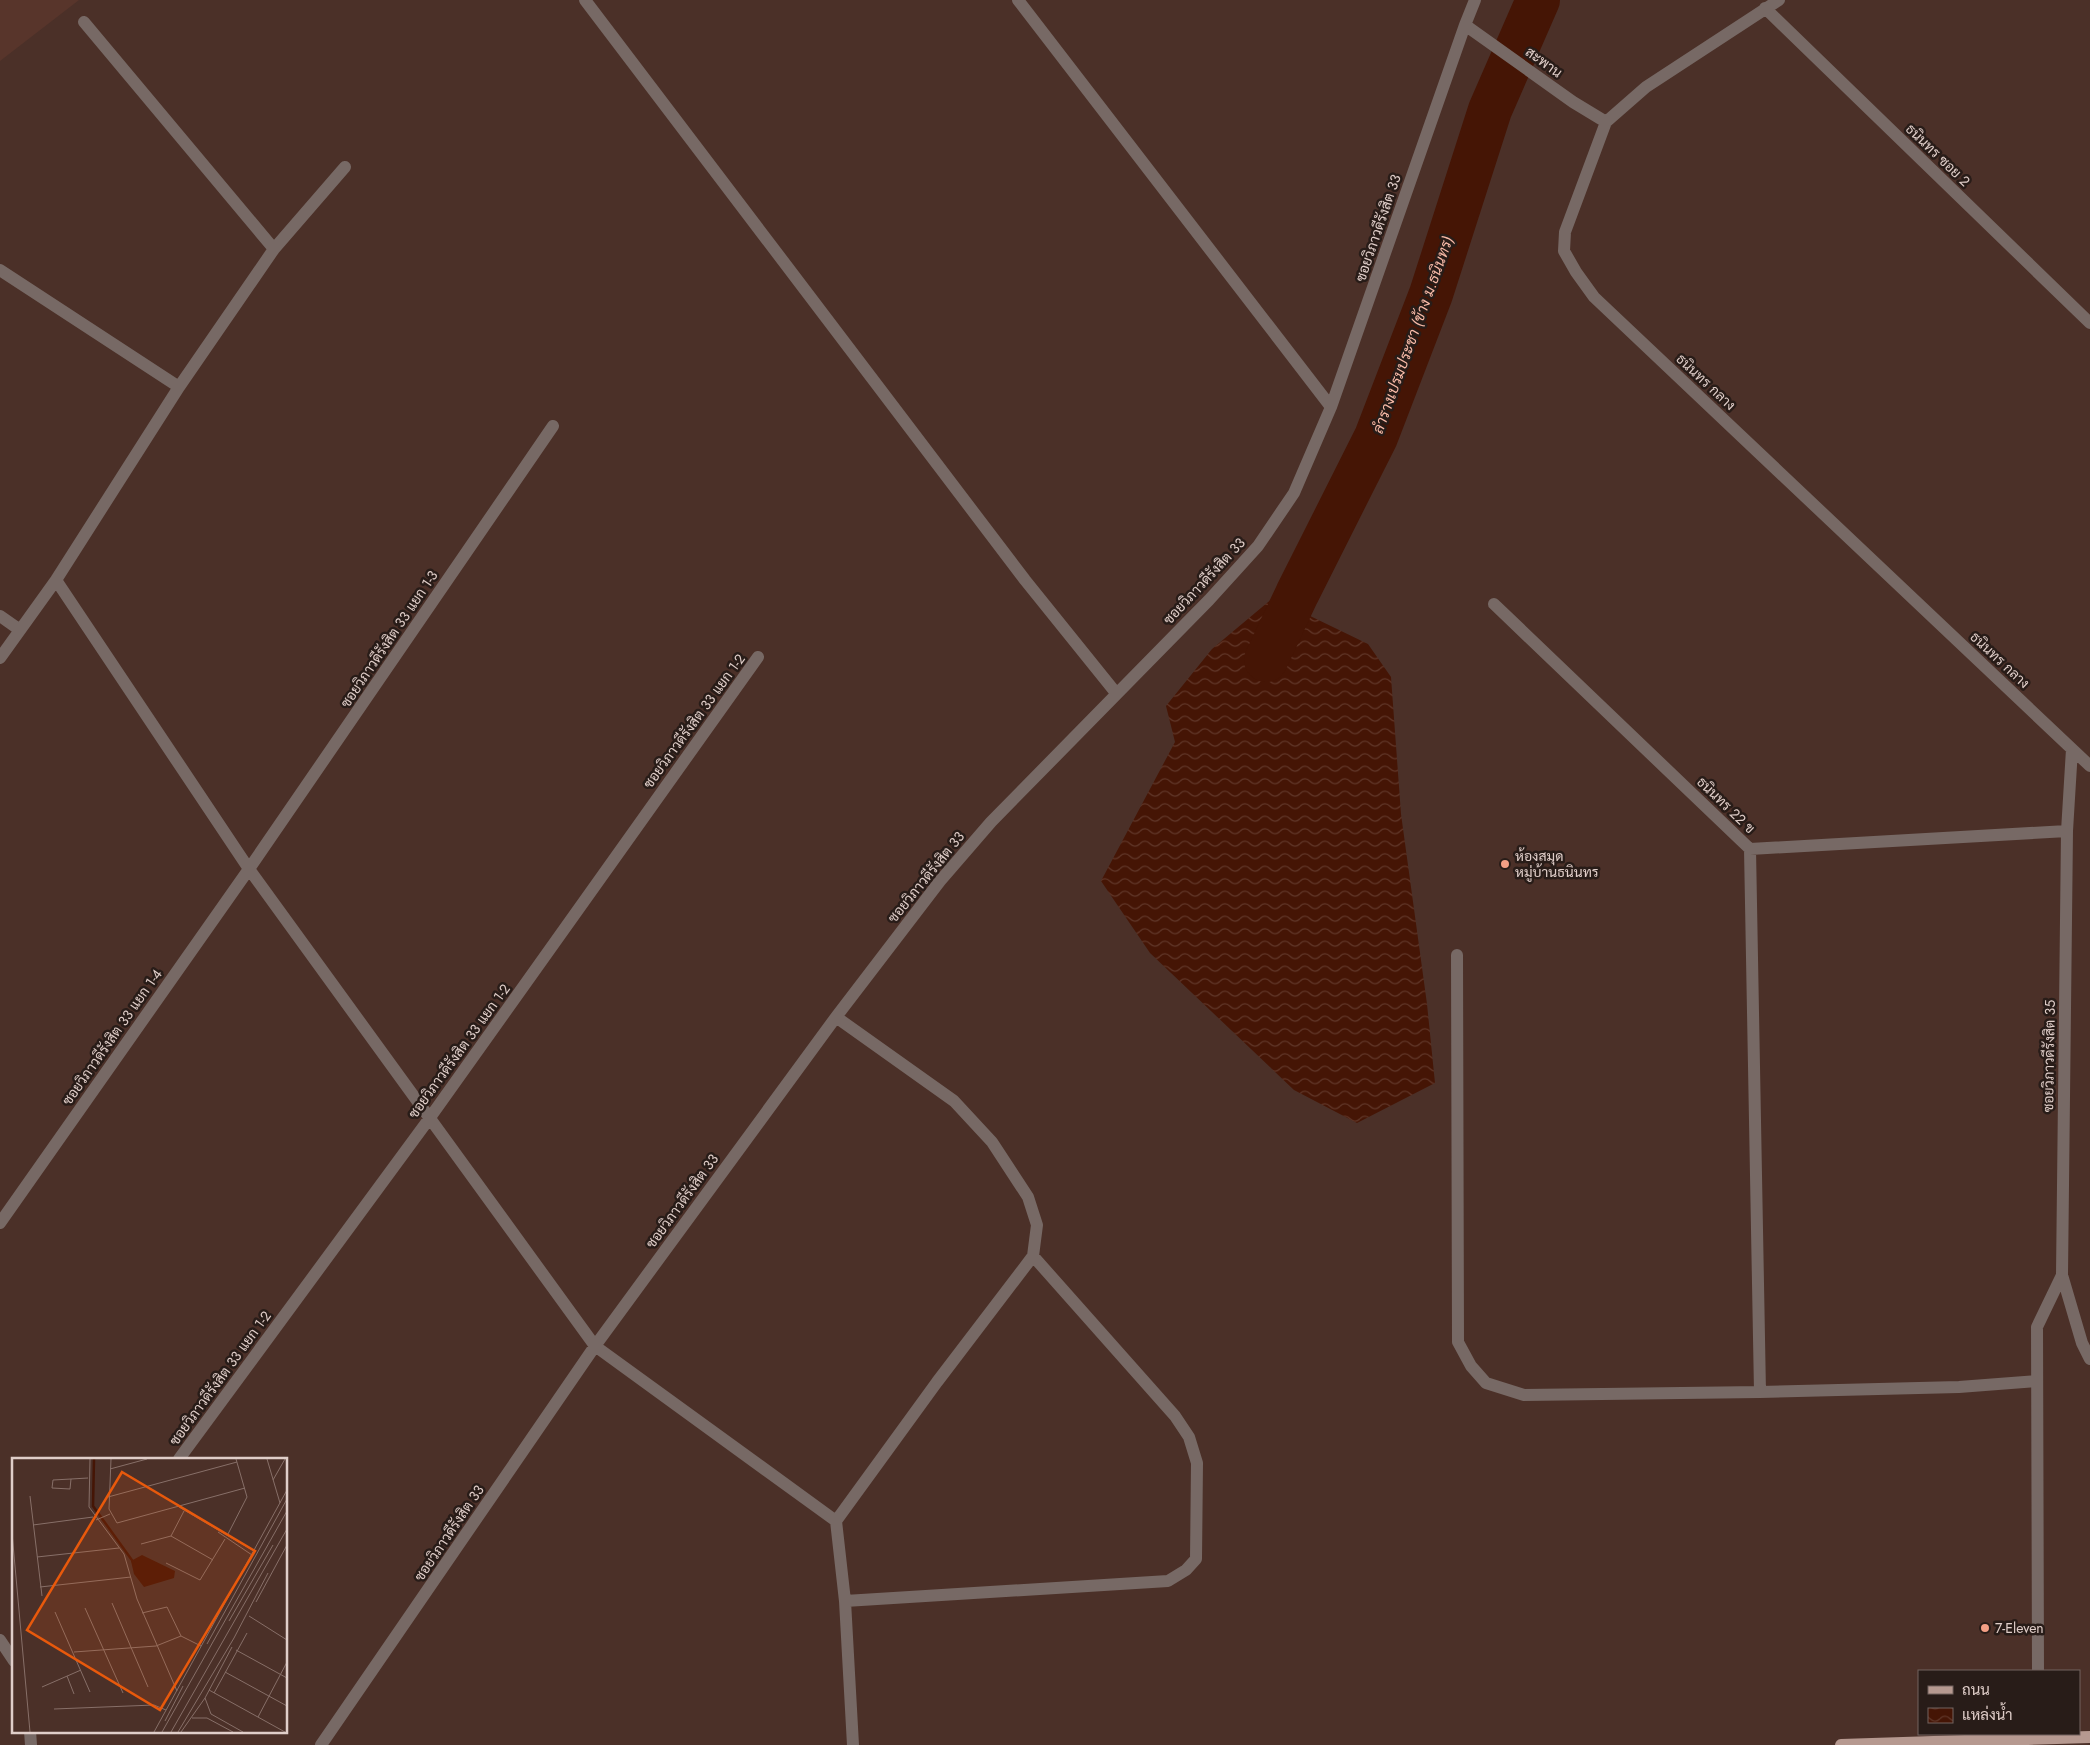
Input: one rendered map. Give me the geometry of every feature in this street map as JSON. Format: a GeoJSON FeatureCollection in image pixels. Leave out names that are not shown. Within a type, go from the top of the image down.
{"type":"FeatureCollection","features":[{"type":"Feature","properties":{"kind":"main road"},"geometry":{"type":"LineString","coordinates":[[1841,1745],[2039,1736],[2090,1737]]}},
{"type":"Feature","properties":{"kind":"street"},"geometry":{"type":"LineString","coordinates":[[585,0],[1025,580],[1116,693]]}},
{"type":"Feature","properties":{"kind":"street"},"geometry":{"type":"LineString","coordinates":[[1018,0],[1331,407]]}},
{"type":"Feature","properties":{"kind":"street","name":"ซอยวิภาวดีรังสิต 33"},"geometry":{"type":"LineString","coordinates":[[321,1745],[595,1346],[836,1017],[940,881],[991,822],[1208,600],[1258,546],[1294,493],[1331,407],[1475,0]]}},
{"type":"Feature","properties":{"kind":"street","name":"ธนินทร กลาง"},"geometry":{"type":"LineString","coordinates":[[1779,0],[1764,8],[1646,87],[1606,122],[1564,232],[1564,251],[1594,297],[2090,766]]}},
{"type":"Feature","properties":{"kind":"street","name":"ธนินทร ซอย 2"},"geometry":{"type":"LineString","coordinates":[[1764,8],[2090,323]]}},
{"type":"Feature","properties":{"kind":"street"},"geometry":{"type":"LineString","coordinates":[[84,22],[274,250]]}},
{"type":"Feature","properties":{"kind":"street","name":"สะพาน"},"geometry":{"type":"LineString","coordinates":[[1465,25],[1573,102],[1606,122]]}},
{"type":"Feature","properties":{"kind":"street"},"geometry":{"type":"LineString","coordinates":[[0,658],[56,580],[179,387],[274,250],[345,167]]}},
{"type":"Feature","properties":{"kind":"street"},"geometry":{"type":"LineString","coordinates":[[0,270],[179,387]]}},
{"type":"Feature","properties":{"kind":"street","name":"ซอยวิภาวดีรังสิต 33 แยก 1-3"},"geometry":{"type":"LineString","coordinates":[[249,869],[553,426]]}},
{"type":"Feature","properties":{"kind":"street"},"geometry":{"type":"LineString","coordinates":[[56,580],[249,869],[595,1346],[836,1521]]}},
{"type":"Feature","properties":{"kind":"street","name":"ธนินทร 22 ข"},"geometry":{"type":"LineString","coordinates":[[1494,604],[1750,849],[2067,831]]}},
{"type":"Feature","properties":{"kind":"street"},"geometry":{"type":"LineString","coordinates":[[0,616],[20,630]]}},
{"type":"Feature","properties":{"kind":"street","name":"ซอยวิภาวดีรังสิต 33 แยก 1-2"},"geometry":{"type":"LineString","coordinates":[[180,1458],[429,1119],[758,657]]}},
{"type":"Feature","properties":{"kind":"street","name":"ซอยวิภาวดีรังสิต 35"},"geometry":{"type":"LineString","coordinates":[[2072,749],[2067,831],[2062,1276],[2082,1343],[2090,1359]]}},
{"type":"Feature","properties":{"kind":"street"},"geometry":{"type":"LineString","coordinates":[[1750,849],[1760,1392]]}},
{"type":"Feature","properties":{"kind":"street","name":"ซอยวิภาวดีรังสิต 33 แยก 1-4"},"geometry":{"type":"LineString","coordinates":[[0,1223],[249,869]]}},
{"type":"Feature","properties":{"kind":"street"},"geometry":{"type":"LineString","coordinates":[[1457,955],[1458,1342],[1471,1366],[1486,1383],[1524,1395],[1958,1387],[2037,1381]]}},
{"type":"Feature","properties":{"kind":"street"},"geometry":{"type":"LineString","coordinates":[[836,1017],[954,1101],[992,1142],[1028,1197],[1037,1225],[1033,1256],[937,1382],[836,1521],[845,1601],[853,1745]]}},
{"type":"Feature","properties":{"kind":"street"},"geometry":{"type":"LineString","coordinates":[[845,1601],[1168,1581],[1186,1570],[1196,1559],[1197,1463],[1189,1437],[1175,1416],[1033,1256]]}},
{"type":"Feature","properties":{"kind":"street"},"geometry":{"type":"LineString","coordinates":[[2038,1670],[2037,1327],[2062,1276]]}},
{"type":"Feature","properties":{"kind":"street"},"geometry":{"type":"LineString","coordinates":[[0,1640],[12,1658]]}},
{"type":"Feature","properties":{"kind":"street"},"geometry":{"type":"LineString","coordinates":[[30,1732],[31,1745]]}},
{"type":"Feature","properties":{"kind":"shaded area"},"geometry":{"type":"Polygon","coordinates":[[[0,0],[79,0],[0,61],[0,0]]]}},
{"type":"Feature","properties":{"kind":"water"},"geometry":{"type":"Polygon","coordinates":[[[1273,598],[1368,644],[1391,677],[1401,814],[1427,1004],[1435,1083],[1357,1123],[1294,1090],[1150,953],[1101,881],[1175,742],[1166,706],[1212,649],[1273,598]]]}},
{"type":"Feature","properties":{"kind":"waterway","name":"ลำรางเปรมประชา (ข้าง ม.ธนินทร)"},"geometry":{"type":"LineString","coordinates":[[1266,660],[1376,437],[1431,294],[1490,110],[1538,0]]}},
{"type":"Feature","properties":{"kind":"place","name":"ห้องสมุด หมู่บ้านธนินทร"},"geometry":{"type":"Point","coordinates":[1505,864]}},
{"type":"Feature","properties":{"kind":"place","name":"7-Eleven"},"geometry":{"type":"Point","coordinates":[1985,1628]}}]}
